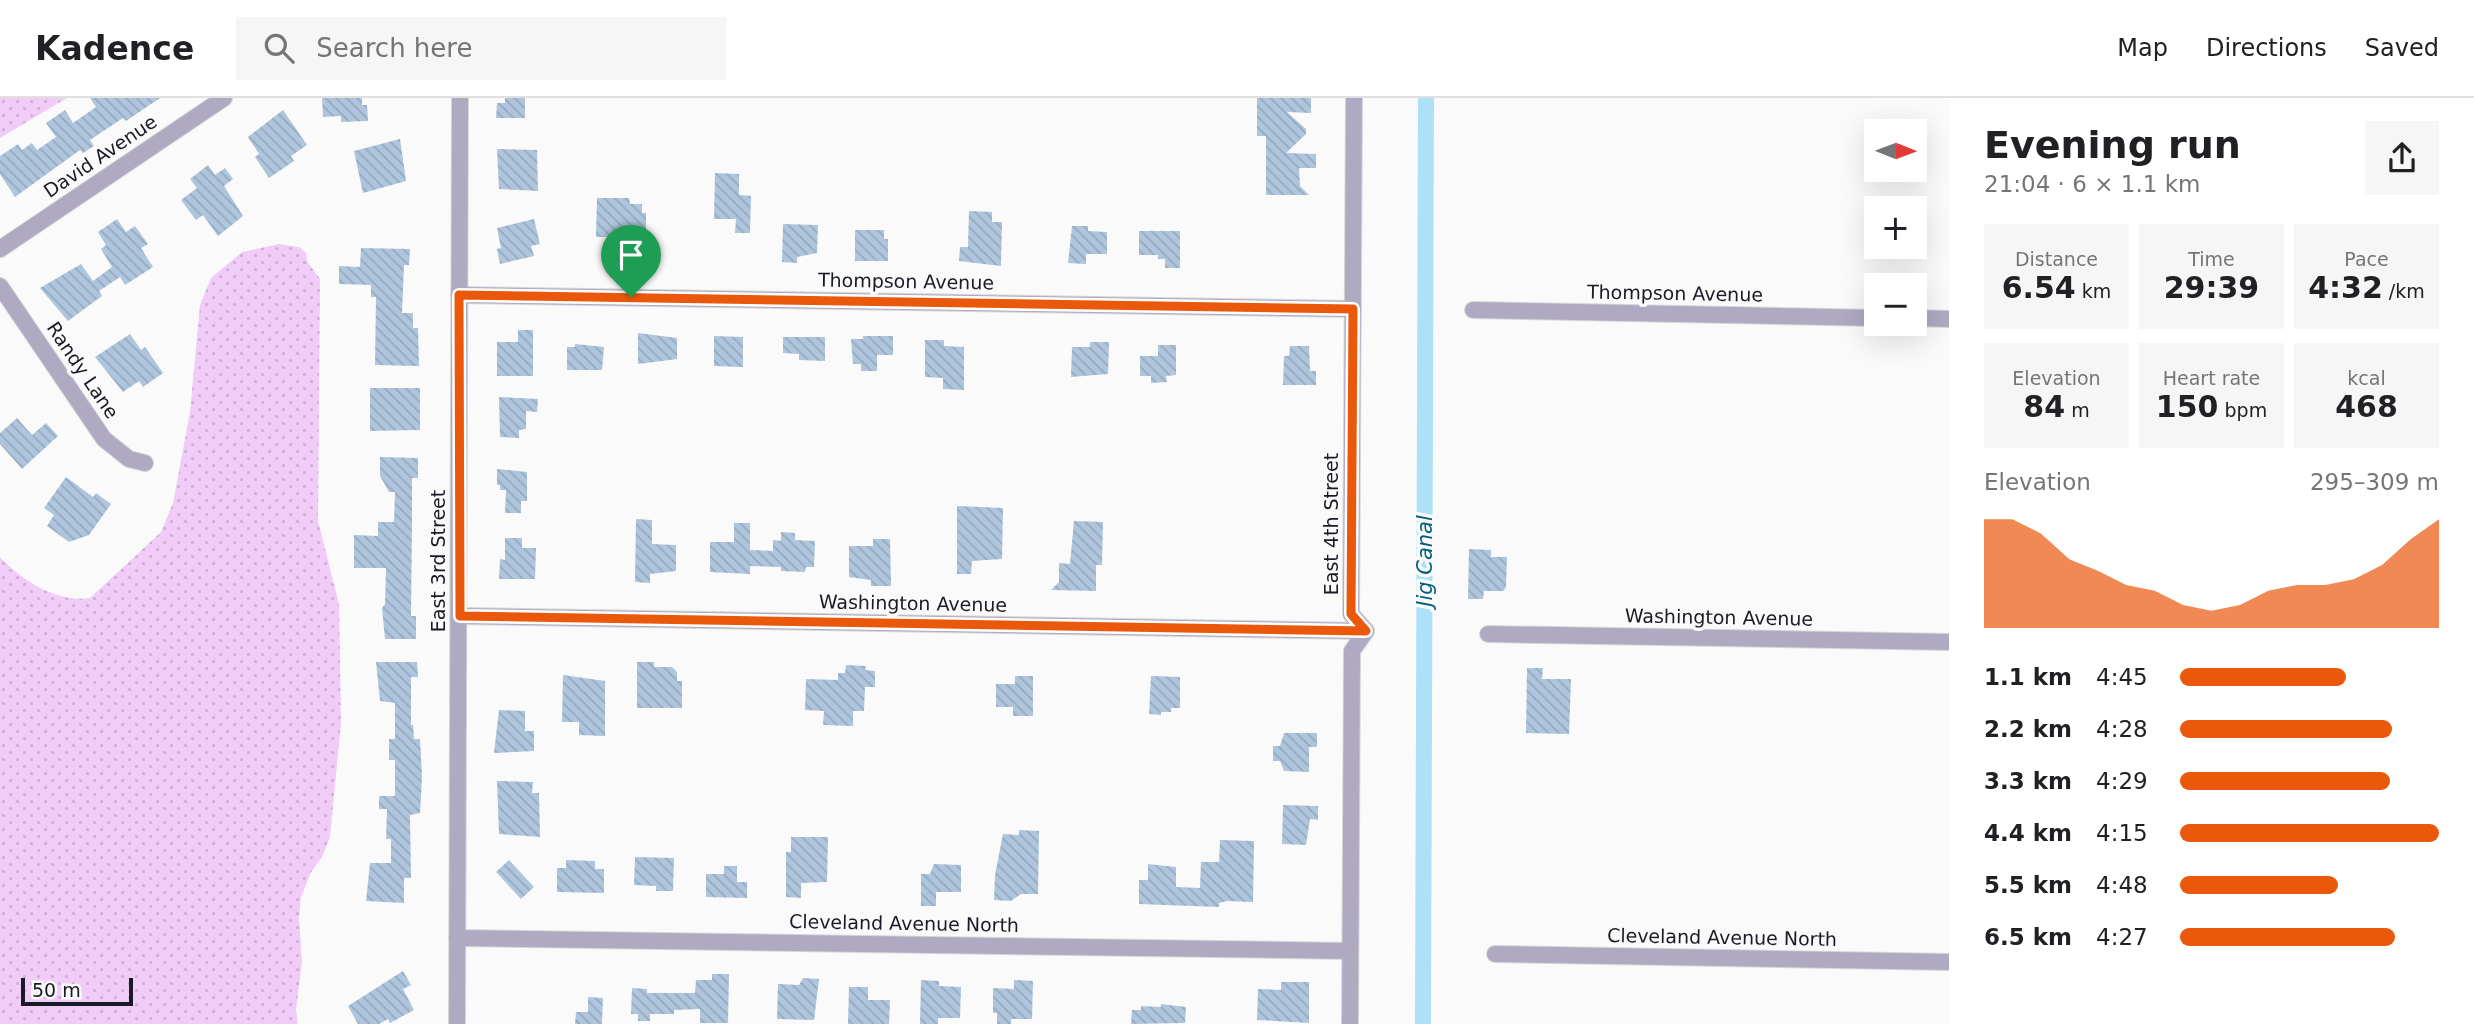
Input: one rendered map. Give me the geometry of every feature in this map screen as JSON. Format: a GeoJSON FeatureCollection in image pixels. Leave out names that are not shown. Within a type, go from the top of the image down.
{"type":"FeatureCollection","features":[{"type":"Feature","properties":{"kind":"street","name":"David Avenue"},"geometry":{"type":"LineString","coordinates":[[0,249],[224,98]]}},
{"type":"Feature","properties":{"kind":"street","name":"East 3rd Street"},"geometry":{"type":"LineString","coordinates":[[457,1024],[460,98]]}},
{"type":"Feature","properties":{"kind":"street","name":"East 4th Street"},"geometry":{"type":"LineString","coordinates":[[1354,98],[1351,614],[1366,631]]}},
{"type":"Feature","properties":{"kind":"street","name":"Randy Lane"},"geometry":{"type":"LineString","coordinates":[[0,286],[104,439],[116,450],[145,463]]}},
{"type":"Feature","properties":{"kind":"street","name":"Thompson Avenue"},"geometry":{"type":"LineString","coordinates":[[459,295],[1353,309]]}},
{"type":"Feature","properties":{"kind":"street","name":"Thompson Avenue"},"geometry":{"type":"LineString","coordinates":[[1474,310],[1864,317]]}},
{"type":"Feature","properties":{"kind":"street"},"geometry":{"type":"LineString","coordinates":[[1927,318],[1949,319]]}},
{"type":"Feature","properties":{"kind":"street","name":"Washington Avenue"},"geometry":{"type":"LineString","coordinates":[[460,616],[1366,631]]}},
{"type":"Feature","properties":{"kind":"street"},"geometry":{"type":"LineString","coordinates":[[1350,1024],[1352,651],[1366,631]]}},
{"type":"Feature","properties":{"kind":"street","name":"Washington Avenue"},"geometry":{"type":"LineString","coordinates":[[1488,634],[1949,642]]}},
{"type":"Feature","properties":{"kind":"street","name":"Cleveland Avenue North"},"geometry":{"type":"LineString","coordinates":[[457,938],[1350,951]]}},
{"type":"Feature","properties":{"kind":"street","name":"Cleveland Avenue North"},"geometry":{"type":"LineString","coordinates":[[1495,954],[1949,962]]}},
{"type":"Feature","properties":{"kind":"shaded area"},"geometry":{"type":"Polygon","coordinates":[[[0,98],[67,98],[0,138],[0,98]]]}},
{"type":"Feature","properties":{"kind":"shaded area"},"geometry":{"type":"Polygon","coordinates":[[[279,244],[299,247],[306,253],[307,261],[320,279],[318,521],[339,604],[341,723],[330,837],[301,897],[299,917],[302,962],[296,1010],[298,1024],[0,1024],[0,557],[18,574],[41,588],[65,597],[90,598],[161,532],[173,503],[190,412],[200,305],[211,278],[242,252],[279,244]]]}},
{"type":"Feature","properties":{"kind":"building"},"geometry":{"type":"Polygon","coordinates":[[[90,98],[160,98],[126,121],[123,118],[90,140],[94,146],[83,153],[80,150],[15,197],[0,174],[0,156],[18,144],[22,150],[32,143],[37,150],[56,137],[46,123],[65,110],[73,123],[96,107],[90,98]]]}},
{"type":"Feature","properties":{"kind":"building"},"geometry":{"type":"Polygon","coordinates":[[[322,98],[362,98],[362,105],[367,105],[368,121],[341,122],[341,116],[323,117],[322,98]]]}},
{"type":"Feature","properties":{"kind":"building"},"geometry":{"type":"Polygon","coordinates":[[[505,98],[525,98],[525,118],[496,118],[497,103],[505,103],[505,98]]]}},
{"type":"Feature","properties":{"kind":"building"},"geometry":{"type":"Polygon","coordinates":[[[1257,98],[1311,98],[1311,113],[1287,112],[1306,129],[1306,134],[1286,153],[1316,154],[1316,168],[1299,168],[1300,186],[1309,195],[1266,195],[1266,136],[1257,136],[1257,98]]]}},
{"type":"Feature","properties":{"kind":"building"},"geometry":{"type":"Polygon","coordinates":[[[283,110],[307,145],[291,156],[294,161],[269,178],[255,157],[259,154],[248,137],[283,110]]]}},
{"type":"Feature","properties":{"kind":"building"},"geometry":{"type":"Polygon","coordinates":[[[400,139],[406,181],[363,193],[354,151],[400,139]]]}},
{"type":"Feature","properties":{"kind":"building"},"geometry":{"type":"Polygon","coordinates":[[[497,149],[537,150],[538,191],[499,189],[497,149]]]}},
{"type":"Feature","properties":{"kind":"building"},"geometry":{"type":"Polygon","coordinates":[[[208,165],[215,175],[225,168],[233,179],[224,186],[243,216],[218,236],[203,215],[196,220],[181,200],[197,188],[190,179],[208,165]]]}},
{"type":"Feature","properties":{"kind":"building"},"geometry":{"type":"Polygon","coordinates":[[[715,173],[739,174],[739,195],[751,196],[750,233],[735,233],[736,219],[714,219],[715,173]]]}},
{"type":"Feature","properties":{"kind":"building"},"geometry":{"type":"Polygon","coordinates":[[[597,198],[629,198],[630,204],[642,204],[642,213],[646,213],[646,237],[596,237],[597,198]]]}},
{"type":"Feature","properties":{"kind":"building"},"geometry":{"type":"Polygon","coordinates":[[[969,211],[992,212],[992,222],[1002,222],[1001,266],[959,261],[960,247],[968,247],[969,211]]]}},
{"type":"Feature","properties":{"kind":"building"},"geometry":{"type":"Polygon","coordinates":[[[117,219],[126,232],[135,226],[148,244],[141,248],[153,267],[125,285],[120,277],[99,291],[102,296],[68,321],[40,288],[81,264],[93,281],[112,267],[101,249],[106,245],[98,232],[117,219]]]}},
{"type":"Feature","properties":{"kind":"building"},"geometry":{"type":"Polygon","coordinates":[[[534,219],[540,244],[531,246],[534,256],[500,264],[497,249],[501,248],[497,228],[534,219]]]}},
{"type":"Feature","properties":{"kind":"building"},"geometry":{"type":"Polygon","coordinates":[[[783,224],[818,225],[817,253],[797,257],[797,263],[782,262],[783,224]]]}},
{"type":"Feature","properties":{"kind":"building"},"geometry":{"type":"Polygon","coordinates":[[[1072,226],[1088,226],[1088,231],[1107,232],[1107,254],[1086,254],[1086,264],[1068,263],[1072,226]]]}},
{"type":"Feature","properties":{"kind":"building"},"geometry":{"type":"Polygon","coordinates":[[[855,230],[884,230],[884,239],[888,239],[888,261],[855,261],[855,230]]]}},
{"type":"Feature","properties":{"kind":"building"},"geometry":{"type":"Polygon","coordinates":[[[1139,231],[1180,231],[1180,268],[1165,268],[1165,259],[1158,259],[1158,255],[1139,255],[1139,231]]]}},
{"type":"Feature","properties":{"kind":"building"},"geometry":{"type":"Polygon","coordinates":[[[361,248],[410,249],[409,265],[404,265],[402,313],[413,313],[413,328],[418,328],[419,366],[375,365],[376,297],[371,297],[371,285],[339,284],[339,266],[360,267],[361,248]]]}},
{"type":"Feature","properties":{"kind":"building"},"geometry":{"type":"Polygon","coordinates":[[[518,330],[533,330],[533,376],[497,376],[497,342],[518,342],[518,330]]]}},
{"type":"Feature","properties":{"kind":"building"},"geometry":{"type":"Polygon","coordinates":[[[638,333],[677,338],[677,359],[638,364],[638,333]]]}},
{"type":"Feature","properties":{"kind":"building"},"geometry":{"type":"Polygon","coordinates":[[[130,334],[141,350],[145,347],[163,373],[143,387],[139,381],[123,392],[95,357],[130,334]]]}},
{"type":"Feature","properties":{"kind":"building"},"geometry":{"type":"Polygon","coordinates":[[[714,336],[743,337],[743,367],[714,366],[714,336]]]}},
{"type":"Feature","properties":{"kind":"building"},"geometry":{"type":"Polygon","coordinates":[[[863,336],[893,336],[893,355],[877,355],[877,371],[861,371],[861,364],[853,364],[851,339],[863,339],[863,336]]]}},
{"type":"Feature","properties":{"kind":"building"},"geometry":{"type":"Polygon","coordinates":[[[783,337],[825,337],[825,361],[799,360],[799,354],[783,353],[783,337]]]}},
{"type":"Feature","properties":{"kind":"building"},"geometry":{"type":"Polygon","coordinates":[[[925,340],[944,340],[944,346],[964,347],[964,390],[943,389],[943,378],[925,377],[925,340]]]}},
{"type":"Feature","properties":{"kind":"building"},"geometry":{"type":"Polygon","coordinates":[[[1090,342],[1109,342],[1108,374],[1071,377],[1072,347],[1090,347],[1090,342]]]}},
{"type":"Feature","properties":{"kind":"building"},"geometry":{"type":"Polygon","coordinates":[[[575,344],[604,347],[602,370],[567,370],[567,347],[575,347],[575,344]]]}},
{"type":"Feature","properties":{"kind":"building"},"geometry":{"type":"Polygon","coordinates":[[[1158,345],[1176,345],[1176,375],[1166,376],[1167,382],[1151,383],[1151,376],[1140,376],[1140,356],[1158,356],[1158,345]]]}},
{"type":"Feature","properties":{"kind":"building"},"geometry":{"type":"Polygon","coordinates":[[[1290,346],[1309,346],[1310,371],[1316,371],[1316,385],[1283,385],[1284,356],[1289,356],[1290,346]]]}},
{"type":"Feature","properties":{"kind":"building"},"geometry":{"type":"Polygon","coordinates":[[[370,388],[420,388],[420,430],[370,431],[370,388]]]}},
{"type":"Feature","properties":{"kind":"building"},"geometry":{"type":"Polygon","coordinates":[[[499,397],[538,399],[537,412],[526,411],[526,429],[519,430],[519,438],[500,437],[499,397]]]}},
{"type":"Feature","properties":{"kind":"building"},"geometry":{"type":"Polygon","coordinates":[[[17,418],[32,435],[46,423],[58,436],[22,469],[0,444],[0,433],[17,418]]]}},
{"type":"Feature","properties":{"kind":"building"},"geometry":{"type":"Polygon","coordinates":[[[380,457],[418,458],[418,478],[412,478],[411,616],[416,616],[416,639],[385,639],[382,608],[385,604],[386,568],[354,568],[354,535],[378,536],[378,522],[394,522],[395,492],[389,492],[380,476],[380,457]]]}},
{"type":"Feature","properties":{"kind":"building"},"geometry":{"type":"Polygon","coordinates":[[[497,469],[527,472],[527,501],[521,501],[521,513],[505,513],[506,490],[500,490],[500,485],[497,485],[497,469]]]}},
{"type":"Feature","properties":{"kind":"building"},"geometry":{"type":"Polygon","coordinates":[[[66,477],[93,497],[96,493],[111,504],[89,535],[69,542],[47,526],[54,515],[44,508],[66,477]]]}},
{"type":"Feature","properties":{"kind":"building"},"geometry":{"type":"Polygon","coordinates":[[[957,506],[1003,508],[1002,559],[972,561],[971,574],[957,574],[957,506]]]}},
{"type":"Feature","properties":{"kind":"building"},"geometry":{"type":"Polygon","coordinates":[[[636,519],[652,520],[652,544],[676,545],[676,571],[650,574],[650,583],[635,582],[636,519]]]}},
{"type":"Feature","properties":{"kind":"building"},"geometry":{"type":"Polygon","coordinates":[[[1074,521],[1103,522],[1102,565],[1096,565],[1096,591],[1051,590],[1059,582],[1059,563],[1070,564],[1074,521]]]}},
{"type":"Feature","properties":{"kind":"building"},"geometry":{"type":"Polygon","coordinates":[[[734,523],[750,523],[750,550],[773,551],[773,540],[781,541],[781,532],[795,533],[795,540],[815,541],[814,567],[806,567],[805,572],[781,571],[781,567],[750,566],[750,574],[710,572],[710,542],[734,542],[734,523]]]}},
{"type":"Feature","properties":{"kind":"building"},"geometry":{"type":"Polygon","coordinates":[[[505,538],[522,538],[522,548],[536,548],[535,579],[499,579],[500,559],[505,560],[505,538]]]}},
{"type":"Feature","properties":{"kind":"building"},"geometry":{"type":"Polygon","coordinates":[[[873,539],[890,539],[891,586],[871,586],[871,580],[849,577],[849,546],[873,546],[873,539]]]}},
{"type":"Feature","properties":{"kind":"building"},"geometry":{"type":"Polygon","coordinates":[[[1469,549],[1491,550],[1491,557],[1507,557],[1506,587],[1503,591],[1484,591],[1483,599],[1468,599],[1469,549]]]}},
{"type":"Feature","properties":{"kind":"building"},"geometry":{"type":"Polygon","coordinates":[[[376,662],[417,662],[418,677],[411,677],[411,725],[414,739],[420,739],[422,777],[420,813],[410,815],[411,878],[404,878],[404,903],[366,901],[370,863],[391,863],[391,839],[386,839],[387,809],[379,809],[379,796],[395,796],[395,760],[389,760],[389,739],[395,739],[395,703],[380,701],[376,662]]]}},
{"type":"Feature","properties":{"kind":"building"},"geometry":{"type":"Polygon","coordinates":[[[637,662],[654,662],[654,667],[672,667],[677,672],[677,681],[682,681],[682,708],[637,708],[637,662]]]}},
{"type":"Feature","properties":{"kind":"building"},"geometry":{"type":"Polygon","coordinates":[[[846,665],[866,666],[865,670],[875,671],[875,687],[865,687],[864,711],[853,711],[853,726],[823,725],[824,711],[805,710],[806,679],[838,680],[838,673],[845,673],[846,665]]]}},
{"type":"Feature","properties":{"kind":"building"},"geometry":{"type":"Polygon","coordinates":[[[1527,668],[1543,668],[1542,679],[1571,679],[1569,734],[1526,733],[1527,668]]]}},
{"type":"Feature","properties":{"kind":"building"},"geometry":{"type":"Polygon","coordinates":[[[563,675],[605,681],[605,736],[579,735],[579,722],[562,722],[563,675]]]}},
{"type":"Feature","properties":{"kind":"building"},"geometry":{"type":"Polygon","coordinates":[[[1015,676],[1033,676],[1033,716],[1013,716],[1013,707],[996,707],[996,684],[1015,684],[1015,676]]]}},
{"type":"Feature","properties":{"kind":"building"},"geometry":{"type":"Polygon","coordinates":[[[1151,676],[1180,677],[1180,708],[1171,708],[1171,712],[1161,712],[1161,715],[1149,714],[1151,676]]]}},
{"type":"Feature","properties":{"kind":"building"},"geometry":{"type":"Polygon","coordinates":[[[499,710],[525,711],[525,731],[534,731],[534,751],[494,753],[499,710]]]}},
{"type":"Feature","properties":{"kind":"building"},"geometry":{"type":"Polygon","coordinates":[[[1284,733],[1317,733],[1317,747],[1309,747],[1309,772],[1284,771],[1280,761],[1273,761],[1273,746],[1280,746],[1284,733]]]}},
{"type":"Feature","properties":{"kind":"building"},"geometry":{"type":"Polygon","coordinates":[[[497,781],[533,782],[532,793],[539,793],[540,837],[499,834],[497,781]]]}},
{"type":"Feature","properties":{"kind":"building"},"geometry":{"type":"Polygon","coordinates":[[[1283,805],[1318,806],[1318,820],[1310,819],[1306,845],[1282,844],[1283,805]]]}},
{"type":"Feature","properties":{"kind":"building"},"geometry":{"type":"Polygon","coordinates":[[[1019,830],[1039,831],[1038,894],[1021,894],[1011,901],[994,900],[995,875],[1003,834],[1019,835],[1019,830]]]}},
{"type":"Feature","properties":{"kind":"building"},"geometry":{"type":"Polygon","coordinates":[[[791,837],[828,837],[827,882],[801,883],[801,898],[786,897],[786,852],[791,852],[791,837]]]}},
{"type":"Feature","properties":{"kind":"building"},"geometry":{"type":"Polygon","coordinates":[[[1220,840],[1254,841],[1253,902],[1227,901],[1219,903],[1219,907],[1139,904],[1139,880],[1148,880],[1148,864],[1176,867],[1176,887],[1200,888],[1201,862],[1219,862],[1220,840]]]}},
{"type":"Feature","properties":{"kind":"building"},"geometry":{"type":"Polygon","coordinates":[[[635,857],[674,858],[673,891],[656,891],[656,886],[634,885],[635,857]]]}},
{"type":"Feature","properties":{"kind":"building"},"geometry":{"type":"Polygon","coordinates":[[[509,860],[534,887],[521,899],[496,872],[509,860]]]}},
{"type":"Feature","properties":{"kind":"building"},"geometry":{"type":"Polygon","coordinates":[[[566,860],[595,861],[595,869],[604,869],[604,893],[557,892],[557,868],[566,868],[566,860]]]}},
{"type":"Feature","properties":{"kind":"building"},"geometry":{"type":"Polygon","coordinates":[[[934,864],[961,865],[961,892],[936,892],[936,906],[921,906],[921,874],[930,874],[934,864]]]}},
{"type":"Feature","properties":{"kind":"building"},"geometry":{"type":"Polygon","coordinates":[[[724,866],[737,866],[737,882],[747,882],[747,898],[706,897],[706,874],[724,874],[724,866]]]}},
{"type":"Feature","properties":{"kind":"building"},"geometry":{"type":"Polygon","coordinates":[[[403,971],[411,985],[403,989],[414,1010],[390,1023],[388,1019],[379,1024],[358,1024],[348,1006],[403,971]]]}},
{"type":"Feature","properties":{"kind":"building"},"geometry":{"type":"Polygon","coordinates":[[[712,974],[729,974],[728,1023],[700,1023],[700,1009],[674,1010],[674,1014],[650,1014],[650,1021],[638,1021],[638,1014],[631,1014],[632,988],[647,989],[647,993],[695,993],[696,980],[712,980],[712,974]]]}},
{"type":"Feature","properties":{"kind":"building"},"geometry":{"type":"Polygon","coordinates":[[[803,978],[819,979],[814,1020],[777,1019],[778,984],[799,985],[803,978]]]}},
{"type":"Feature","properties":{"kind":"building"},"geometry":{"type":"Polygon","coordinates":[[[921,980],[939,981],[939,986],[961,987],[960,1018],[938,1018],[938,1024],[920,1024],[921,980]]]}},
{"type":"Feature","properties":{"kind":"building"},"geometry":{"type":"Polygon","coordinates":[[[1014,980],[1033,981],[1032,1019],[1011,1019],[1011,1024],[997,1024],[997,1013],[993,1013],[993,988],[1014,989],[1014,980]]]}},
{"type":"Feature","properties":{"kind":"building"},"geometry":{"type":"Polygon","coordinates":[[[1281,982],[1309,982],[1309,1023],[1257,1020],[1258,989],[1281,990],[1281,982]]]}},
{"type":"Feature","properties":{"kind":"building"},"geometry":{"type":"Polygon","coordinates":[[[849,987],[868,987],[868,1000],[890,1000],[889,1024],[848,1024],[849,987]]]}},
{"type":"Feature","properties":{"kind":"building"},"geometry":{"type":"Polygon","coordinates":[[[588,997],[603,998],[602,1024],[575,1024],[576,1012],[588,1012],[588,997]]]}},
{"type":"Feature","properties":{"kind":"building"},"geometry":{"type":"Polygon","coordinates":[[[1161,1004],[1186,1007],[1185,1023],[1131,1024],[1132,1010],[1141,1010],[1141,1006],[1161,1007],[1161,1004]]]}},
{"type":"Feature","properties":{"kind":"waterway","name":"Jig Canal"},"geometry":{"type":"LineString","coordinates":[[1423,1024],[1426,98]]}},
{"type":"Feature","properties":{"kind":"route"},"geometry":{"type":"LineString","coordinates":[[459,295],[631,297],[1353,309],[1351,614],[1366,631],[460,616],[459,295]]}}]}
